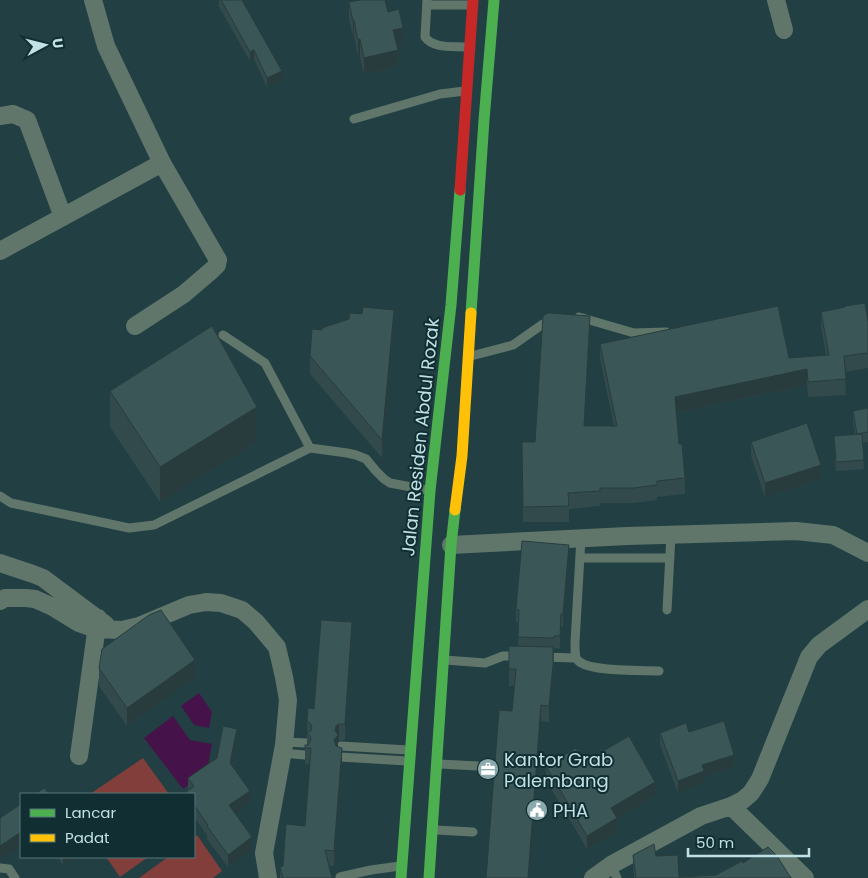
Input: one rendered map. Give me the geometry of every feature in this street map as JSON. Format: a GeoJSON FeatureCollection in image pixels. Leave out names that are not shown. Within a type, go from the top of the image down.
{"type":"FeatureCollection","features":[{"type":"Feature","properties":{"kind":"highway"},"geometry":{"type":"LineString","coordinates":[[429,878],[451,545],[462,456],[484,120],[494,0]]}},
{"type":"Feature","properties":{"kind":"highway","name":"Jalan Residen Abdul Rozak"},"geometry":{"type":"LineString","coordinates":[[401,878],[430,491],[450,305],[473,3]]}},
{"type":"Feature","properties":{"kind":"street"},"geometry":{"type":"LineString","coordinates":[[93,0],[106,46],[162,163],[218,260],[217,265],[184,294],[135,326]]}},
{"type":"Feature","properties":{"kind":"street"},"geometry":{"type":"LineString","coordinates":[[776,0],[784,30]]}},
{"type":"Feature","properties":{"kind":"street"},"geometry":{"type":"LineString","coordinates":[[0,116],[13,114],[27,120],[63,217]]}},
{"type":"Feature","properties":{"kind":"street"},"geometry":{"type":"LineString","coordinates":[[0,251],[162,163]]}},
{"type":"Feature","properties":{"kind":"street"},"geometry":{"type":"LineString","coordinates":[[451,545],[580,550],[671,538],[796,531],[833,535],[868,554]]}},
{"type":"Feature","properties":{"kind":"street"},"geometry":{"type":"LineString","coordinates":[[0,564],[10,573],[12,586],[9,593],[2,599]]}},
{"type":"Feature","properties":{"kind":"street"},"geometry":{"type":"LineString","coordinates":[[0,564],[42,578],[102,626]]}},
{"type":"Feature","properties":{"kind":"street"},"geometry":{"type":"LineString","coordinates":[[2,599],[26,598],[43,602],[79,623],[122,630],[138,626],[189,605],[206,602],[221,602],[242,610],[256,622],[277,647],[288,700],[283,748],[264,853],[268,878]]}},
{"type":"Feature","properties":{"kind":"street"},"geometry":{"type":"LineString","coordinates":[[593,878],[614,871],[701,816],[744,800],[760,779],[809,657],[819,645],[868,609]]}},
{"type":"Feature","properties":{"kind":"street"},"geometry":{"type":"LineString","coordinates":[[79,756],[102,626]]}},
{"type":"Feature","properties":{"kind":"street"},"geometry":{"type":"LineString","coordinates":[[731,806],[805,878]]}},
{"type":"Feature","properties":{"kind":"lane"},"geometry":{"type":"LineString","coordinates":[[469,47],[434,45],[429,42],[425,37],[427,2],[473,3]]}},
{"type":"Feature","properties":{"kind":"lane"},"geometry":{"type":"LineString","coordinates":[[354,119],[440,94],[467,90]]}},
{"type":"Feature","properties":{"kind":"lane"},"geometry":{"type":"LineString","coordinates":[[573,317],[580,317],[634,332],[674,332]]}},
{"type":"Feature","properties":{"kind":"lane"},"geometry":{"type":"LineString","coordinates":[[468,357],[513,345],[543,324],[559,318]]}},
{"type":"Feature","properties":{"kind":"lane"},"geometry":{"type":"LineString","coordinates":[[223,335],[265,363],[310,448]]}},
{"type":"Feature","properties":{"kind":"lane"},"geometry":{"type":"LineString","coordinates":[[0,496],[11,503],[129,528],[142,528],[154,525],[310,448],[347,452],[356,455],[366,459],[376,471],[390,482],[430,491]]}},
{"type":"Feature","properties":{"kind":"lane"},"geometry":{"type":"LineString","coordinates":[[667,610],[671,538]]}},
{"type":"Feature","properties":{"kind":"lane"},"geometry":{"type":"LineString","coordinates":[[659,671],[596,668],[580,663],[576,658],[575,642],[580,550],[670,558]]}},
{"type":"Feature","properties":{"kind":"lane"},"geometry":{"type":"LineString","coordinates":[[443,660],[485,663],[503,656],[576,658]]}},
{"type":"Feature","properties":{"kind":"lane"},"geometry":{"type":"LineString","coordinates":[[283,748],[306,743]]}},
{"type":"Feature","properties":{"kind":"lane"},"geometry":{"type":"LineString","coordinates":[[341,746],[410,756]]}},
{"type":"Feature","properties":{"kind":"lane"},"geometry":{"type":"LineString","coordinates":[[283,748],[305,755]]}},
{"type":"Feature","properties":{"kind":"lane"},"geometry":{"type":"LineString","coordinates":[[340,757],[410,756]]}},
{"type":"Feature","properties":{"kind":"lane"},"geometry":{"type":"LineString","coordinates":[[436,764],[478,766]]}},
{"type":"Feature","properties":{"kind":"lane"},"geometry":{"type":"LineString","coordinates":[[432,829],[473,832]]}},
{"type":"Feature","properties":{"kind":"lane"},"geometry":{"type":"LineString","coordinates":[[340,877],[402,866]]}},
{"type":"Feature","properties":{"kind":"lane"},"geometry":{"type":"LineString","coordinates":[[0,868],[9,869],[15,878]]}},
{"type":"Feature","properties":{"kind":"shaded area"},"geometry":{"type":"Polygon","coordinates":[[[199,693],[212,712],[209,728],[194,725],[181,706],[199,693]]]}},
{"type":"Feature","properties":{"kind":"shaded area"},"geometry":{"type":"Polygon","coordinates":[[[173,716],[190,740],[212,744],[207,771],[183,789],[144,738],[173,716]]]}},
{"type":"Feature","properties":{"kind":"shaded area"},"geometry":{"type":"Polygon","coordinates":[[[143,758],[168,793],[91,793],[143,758]]]}},
{"type":"Feature","properties":{"kind":"shaded area"},"geometry":{"type":"Polygon","coordinates":[[[197,835],[222,871],[213,878],[139,878],[167,858],[195,858],[195,837],[197,835]]]}},
{"type":"Feature","properties":{"kind":"shaded area"},"geometry":{"type":"Polygon","coordinates":[[[107,858],[147,858],[120,877],[107,858]]]}},
{"type":"Feature","properties":{"kind":"building"},"geometry":{"type":"Polygon","coordinates":[[[221,0],[242,0],[282,71],[267,78],[254,50],[250,52],[221,0]]]}},
{"type":"Feature","properties":{"kind":"building"},"geometry":{"type":"Polygon","coordinates":[[[385,0],[388,12],[399,9],[403,28],[393,30],[398,50],[364,58],[349,2],[385,0]]]}},
{"type":"Feature","properties":{"kind":"building"},"geometry":{"type":"Polygon","coordinates":[[[865,303],[868,322],[868,353],[844,356],[846,379],[808,382],[807,369],[675,397],[679,444],[682,444],[685,478],[657,481],[657,485],[634,488],[600,488],[600,491],[568,493],[569,506],[523,507],[522,442],[535,442],[543,316],[546,314],[590,316],[584,426],[617,426],[600,344],[778,306],[789,358],[829,355],[821,312],[865,303]]]}},
{"type":"Feature","properties":{"kind":"building"},"geometry":{"type":"Polygon","coordinates":[[[363,307],[394,310],[382,440],[310,356],[312,329],[322,330],[322,328],[349,319],[350,313],[362,314],[363,307]]]}},
{"type":"Feature","properties":{"kind":"building"},"geometry":{"type":"Polygon","coordinates":[[[212,326],[257,407],[160,467],[110,391],[212,326]]]}},
{"type":"Feature","properties":{"kind":"building"},"geometry":{"type":"Polygon","coordinates":[[[868,408],[868,432],[857,434],[853,411],[868,408]]]}},
{"type":"Feature","properties":{"kind":"building"},"geometry":{"type":"Polygon","coordinates":[[[807,423],[821,465],[765,483],[751,442],[807,423]]]}},
{"type":"Feature","properties":{"kind":"building"},"geometry":{"type":"Polygon","coordinates":[[[862,434],[864,460],[836,462],[834,436],[862,434]]]}},
{"type":"Feature","properties":{"kind":"building"},"geometry":{"type":"Polygon","coordinates":[[[522,541],[569,545],[560,636],[554,636],[554,638],[518,637],[519,610],[516,609],[522,541]]]}},
{"type":"Feature","properties":{"kind":"building"},"geometry":{"type":"Polygon","coordinates":[[[161,610],[195,660],[127,708],[99,668],[102,649],[149,615],[161,610]]]}},
{"type":"Feature","properties":{"kind":"building"},"geometry":{"type":"Polygon","coordinates":[[[321,620],[352,622],[345,724],[336,726],[335,730],[338,735],[334,740],[336,746],[342,748],[334,851],[325,850],[332,878],[283,878],[280,867],[283,866],[286,824],[305,826],[311,748],[305,748],[305,745],[308,745],[311,740],[307,733],[312,728],[311,724],[307,721],[308,708],[314,709],[321,620]]]}},
{"type":"Feature","properties":{"kind":"building"},"geometry":{"type":"Polygon","coordinates":[[[509,646],[553,647],[549,706],[541,705],[528,878],[486,878],[499,710],[512,711],[516,669],[509,669],[509,646]]]}},
{"type":"Feature","properties":{"kind":"building"},"geometry":{"type":"Polygon","coordinates":[[[724,721],[734,755],[702,765],[704,771],[678,781],[660,733],[686,723],[689,732],[724,721]]]}},
{"type":"Feature","properties":{"kind":"building"},"geometry":{"type":"Polygon","coordinates":[[[223,726],[237,729],[230,763],[250,791],[229,805],[252,837],[228,855],[195,806],[195,793],[185,793],[194,786],[188,778],[217,758],[223,726]]]}},
{"type":"Feature","properties":{"kind":"building"},"geometry":{"type":"Polygon","coordinates":[[[629,736],[655,782],[611,808],[617,818],[587,836],[546,766],[576,748],[584,762],[629,736]]]}},
{"type":"Feature","properties":{"kind":"building"},"geometry":{"type":"Polygon","coordinates":[[[44,788],[48,793],[36,793],[44,788]]]}},
{"type":"Feature","properties":{"kind":"building"},"geometry":{"type":"Polygon","coordinates":[[[20,805],[20,833],[0,846],[0,818],[20,805]]]}},
{"type":"Feature","properties":{"kind":"building"},"geometry":{"type":"Polygon","coordinates":[[[654,844],[656,856],[678,855],[679,877],[716,875],[742,861],[743,863],[768,847],[777,856],[791,878],[636,878],[633,855],[654,844]]]}},
{"type":"Feature","properties":{"kind":"traffic: fast"},"geometry":{"type":"LineString","coordinates":[[471,313],[494,0]]}},
{"type":"Feature","properties":{"kind":"traffic: fast"},"geometry":{"type":"LineString","coordinates":[[401,878],[430,491],[451,305],[460,190]]}},
{"type":"Feature","properties":{"kind":"traffic: fast"},"geometry":{"type":"LineString","coordinates":[[429,878],[451,545],[455,510]]}},
{"type":"Feature","properties":{"kind":"traffic: slow"},"geometry":{"type":"LineString","coordinates":[[455,510],[462,456],[471,313]]}},
{"type":"Feature","properties":{"kind":"traffic: jam"},"geometry":{"type":"LineString","coordinates":[[460,190],[473,0]]}},
{"type":"Feature","properties":{"kind":"place","name":"Kantor Grab Palembang"},"geometry":{"type":"Point","coordinates":[488,769]}},
{"type":"Feature","properties":{"kind":"place","name":"PHA"},"geometry":{"type":"Point","coordinates":[537,810]}}]}
